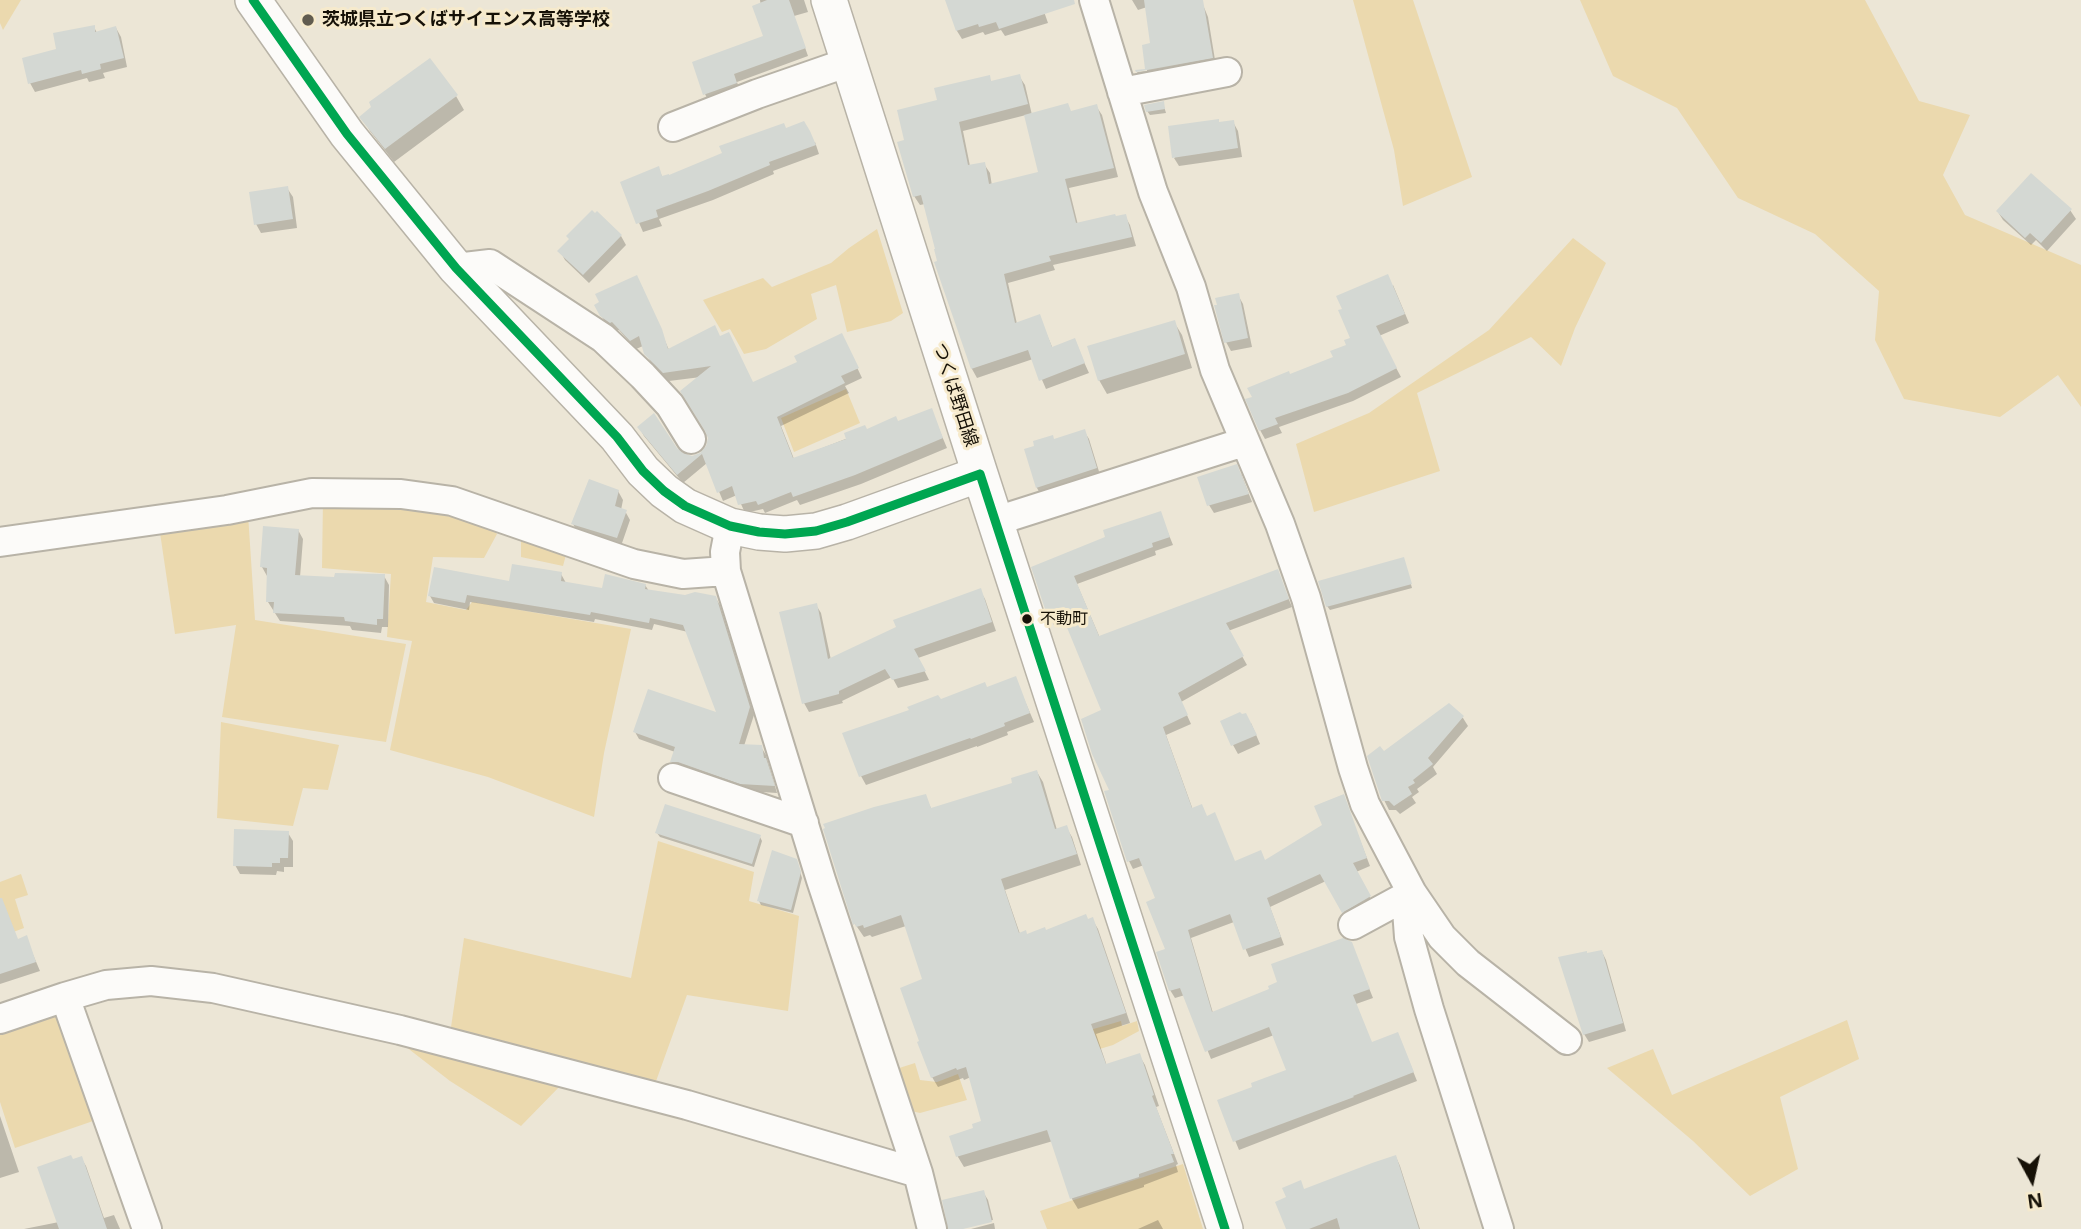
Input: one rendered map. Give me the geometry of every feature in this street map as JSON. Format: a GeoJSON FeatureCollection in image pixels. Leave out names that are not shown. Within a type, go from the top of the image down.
{"type":"FeatureCollection","features":[{"type":"Feature","properties":{"kind":"main road"},"geometry":{"type":"LineString","coordinates":[[253,0],[347,134],[456,268],[617,437],[650,477],[685,506],[730,526],[759,532],[785,534],[816,531],[980,474]]}},
{"type":"Feature","properties":{"kind":"main road","name":"つくば野田線"},"geometry":{"type":"LineString","coordinates":[[829,0],[1225,1229]]}},
{"type":"Feature","properties":{"kind":"street"},"geometry":{"type":"LineString","coordinates":[[1094,0],[1153,192],[1191,287],[1215,370],[1280,524],[1306,598],[1365,804],[1409,895],[1442,937],[1468,963],[1567,1040]]}},
{"type":"Feature","properties":{"kind":"street"},"geometry":{"type":"LineString","coordinates":[[673,127],[849,62]]}},
{"type":"Feature","properties":{"kind":"street"},"geometry":{"type":"LineString","coordinates":[[1122,92],[1227,72]]}},
{"type":"Feature","properties":{"kind":"street"},"geometry":{"type":"LineString","coordinates":[[456,268],[490,264],[603,338],[670,405],[691,439]]}},
{"type":"Feature","properties":{"kind":"street"},"geometry":{"type":"LineString","coordinates":[[996,521],[1244,442]]}},
{"type":"Feature","properties":{"kind":"street"},"geometry":{"type":"LineString","coordinates":[[0,542],[227,510],[313,493],[401,494],[452,500],[634,564],[683,574],[726,571]]}},
{"type":"Feature","properties":{"kind":"street"},"geometry":{"type":"LineString","coordinates":[[730,526],[725,552],[726,571],[804,823],[918,1173],[932,1229]]}},
{"type":"Feature","properties":{"kind":"street"},"geometry":{"type":"LineString","coordinates":[[673,778],[804,823]]}},
{"type":"Feature","properties":{"kind":"street"},"geometry":{"type":"LineString","coordinates":[[1353,925],[1409,895]]}},
{"type":"Feature","properties":{"kind":"street"},"geometry":{"type":"LineString","coordinates":[[1409,895],[1409,937],[1441,1048],[1499,1229]]}},
{"type":"Feature","properties":{"kind":"street"},"geometry":{"type":"LineString","coordinates":[[0,1019],[106,985],[151,981],[214,988],[400,1030],[674,1101],[918,1173]]}},
{"type":"Feature","properties":{"kind":"street"},"geometry":{"type":"LineString","coordinates":[[65,996],[147,1229]]}},
{"type":"Feature","properties":{"kind":"shaded area"},"geometry":{"type":"Polygon","coordinates":[[[0,0],[21,0],[3,30],[0,23],[0,0]]]}},
{"type":"Feature","properties":{"kind":"shaded area"},"geometry":{"type":"Polygon","coordinates":[[[1353,0],[1413,0],[1472,177],[1403,206],[1394,150],[1353,0]]]}},
{"type":"Feature","properties":{"kind":"shaded area"},"geometry":{"type":"Polygon","coordinates":[[[1580,0],[1865,0],[1919,101],[1970,115],[1943,175],[1965,215],[2081,265],[2081,407],[2058,375],[2000,417],[1904,399],[1875,340],[1879,291],[1815,234],[1738,198],[1677,108],[1613,76],[1580,0]]]}},
{"type":"Feature","properties":{"kind":"shaded area"},"geometry":{"type":"Polygon","coordinates":[[[877,229],[903,313],[891,321],[847,332],[836,285],[811,294],[817,319],[766,349],[744,354],[730,329],[722,332],[703,300],[763,278],[772,287],[831,263],[877,229]]]}},
{"type":"Feature","properties":{"kind":"shaded area"},"geometry":{"type":"Polygon","coordinates":[[[1573,238],[1606,263],[1575,328],[1561,366],[1531,337],[1417,393],[1440,471],[1314,512],[1296,444],[1369,413],[1489,330],[1573,238]]]}},
{"type":"Feature","properties":{"kind":"shaded area"},"geometry":{"type":"Polygon","coordinates":[[[846,389],[860,423],[794,452],[781,418],[846,389]]]}},
{"type":"Feature","properties":{"kind":"shaded area"},"geometry":{"type":"Polygon","coordinates":[[[323,499],[420,504],[493,527],[497,534],[484,558],[433,557],[426,602],[466,610],[472,602],[631,629],[604,753],[594,817],[488,777],[390,750],[412,641],[387,637],[391,574],[322,568],[323,499]]]}},
{"type":"Feature","properties":{"kind":"shaded area"},"geometry":{"type":"Polygon","coordinates":[[[248,514],[255,620],[406,644],[386,742],[222,717],[236,625],[175,634],[159,526],[248,514]]]}},
{"type":"Feature","properties":{"kind":"shaded area"},"geometry":{"type":"Polygon","coordinates":[[[521,539],[566,555],[563,566],[521,557],[521,539]]]}},
{"type":"Feature","properties":{"kind":"shaded area"},"geometry":{"type":"Polygon","coordinates":[[[221,722],[339,745],[328,790],[303,788],[293,826],[217,818],[221,722]]]}},
{"type":"Feature","properties":{"kind":"shaded area"},"geometry":{"type":"Polygon","coordinates":[[[658,841],[754,872],[749,901],[799,916],[788,1011],[687,995],[655,1084],[450,1034],[464,938],[631,978],[658,841]]]}},
{"type":"Feature","properties":{"kind":"shaded area"},"geometry":{"type":"Polygon","coordinates":[[[21,874],[28,895],[15,899],[24,928],[0,937],[0,882],[21,874]]]}},
{"type":"Feature","properties":{"kind":"shaded area"},"geometry":{"type":"Polygon","coordinates":[[[56,1009],[96,1120],[15,1148],[0,1102],[0,1030],[56,1009]]]}},
{"type":"Feature","properties":{"kind":"shaded area"},"geometry":{"type":"Polygon","coordinates":[[[1847,1020],[1859,1059],[1780,1097],[1798,1169],[1750,1196],[1693,1141],[1607,1068],[1653,1049],[1672,1095],[1847,1020]]]}},
{"type":"Feature","properties":{"kind":"shaded area"},"geometry":{"type":"Polygon","coordinates":[[[1121,1021],[1122,1026],[1137,1021],[1139,1031],[1113,1045],[1093,1051],[1083,1032],[1121,1021]]]}},
{"type":"Feature","properties":{"kind":"shaded area"},"geometry":{"type":"Polygon","coordinates":[[[401,1043],[562,1084],[521,1126],[450,1081],[401,1043]]]}},
{"type":"Feature","properties":{"kind":"shaded area"},"geometry":{"type":"Polygon","coordinates":[[[915,1063],[920,1080],[937,1082],[958,1074],[967,1100],[920,1113],[907,1110],[893,1070],[915,1063]]]}},
{"type":"Feature","properties":{"kind":"shaded area"},"geometry":{"type":"Polygon","coordinates":[[[1183,1164],[1203,1229],[1047,1229],[1040,1211],[1183,1164]]]}},
{"type":"Feature","properties":{"kind":"building"},"geometry":{"type":"Polygon","coordinates":[[[767,0],[789,0],[806,48],[734,74],[737,83],[703,95],[692,62],[763,36],[752,6],[767,0]]]}},
{"type":"Feature","properties":{"kind":"building"},"geometry":{"type":"Polygon","coordinates":[[[945,0],[1074,0],[1075,4],[999,29],[996,22],[956,31],[945,0]]]}},
{"type":"Feature","properties":{"kind":"building"},"geometry":{"type":"Polygon","coordinates":[[[1144,0],[1203,0],[1213,58],[1136,72],[1135,70],[1145,69],[1142,45],[1150,43],[1144,0]]]}},
{"type":"Feature","properties":{"kind":"building"},"geometry":{"type":"Polygon","coordinates":[[[95,25],[95,32],[116,26],[124,58],[100,64],[101,69],[82,74],[81,70],[28,84],[22,58],[56,49],[53,33],[95,25]]]}},
{"type":"Feature","properties":{"kind":"building"},"geometry":{"type":"Polygon","coordinates":[[[430,58],[458,95],[385,149],[359,117],[371,107],[369,102],[430,58]]]}},
{"type":"Feature","properties":{"kind":"building"},"geometry":{"type":"Polygon","coordinates":[[[1020,74],[1028,104],[959,122],[968,165],[985,162],[989,184],[1038,172],[1024,115],[1068,103],[1071,111],[1097,104],[1114,168],[1065,179],[1076,223],[1126,214],[1132,237],[1049,256],[1051,261],[1004,274],[1015,323],[1040,314],[1052,347],[1075,338],[1085,363],[1039,381],[1028,350],[971,369],[934,262],[937,261],[935,249],[921,195],[913,197],[897,142],[904,140],[897,110],[937,100],[934,88],[990,75],[991,81],[1020,74]]]}},
{"type":"Feature","properties":{"kind":"building"},"geometry":{"type":"Polygon","coordinates":[[[1164,101],[1165,109],[1146,112],[1144,105],[1164,101]]]}},
{"type":"Feature","properties":{"kind":"building"},"geometry":{"type":"Polygon","coordinates":[[[1219,119],[1219,122],[1234,120],[1238,148],[1172,158],[1168,126],[1219,119]]]}},
{"type":"Feature","properties":{"kind":"building"},"geometry":{"type":"Polygon","coordinates":[[[804,121],[816,145],[656,210],[658,217],[636,224],[620,182],[659,166],[662,176],[669,175],[722,153],[719,146],[784,123],[786,128],[804,121]]]}},
{"type":"Feature","properties":{"kind":"building"},"geometry":{"type":"Polygon","coordinates":[[[2031,173],[2072,209],[2041,243],[2030,233],[2025,238],[1996,211],[2031,173]]]}},
{"type":"Feature","properties":{"kind":"building"},"geometry":{"type":"Polygon","coordinates":[[[288,186],[293,219],[254,225],[249,192],[288,186]]]}},
{"type":"Feature","properties":{"kind":"building"},"geometry":{"type":"Polygon","coordinates":[[[592,210],[595,213],[597,211],[622,235],[583,275],[557,251],[569,239],[566,236],[592,210]]]}},
{"type":"Feature","properties":{"kind":"building"},"geometry":{"type":"Polygon","coordinates":[[[1388,274],[1405,314],[1376,326],[1397,368],[1348,393],[1275,418],[1278,424],[1259,431],[1245,399],[1252,397],[1247,388],[1333,357],[1330,351],[1346,345],[1344,340],[1350,338],[1338,310],[1342,309],[1336,296],[1388,274]]]}},
{"type":"Feature","properties":{"kind":"building"},"geometry":{"type":"Polygon","coordinates":[[[637,275],[662,329],[668,349],[715,325],[720,336],[729,332],[753,382],[797,362],[794,356],[842,333],[859,368],[841,376],[845,383],[777,417],[793,458],[846,439],[844,433],[865,425],[867,429],[896,416],[898,421],[932,408],[943,438],[855,475],[793,497],[791,492],[758,505],[756,501],[738,505],[732,486],[717,493],[702,454],[677,475],[637,427],[654,413],[677,448],[692,456],[700,453],[708,438],[680,391],[711,366],[663,373],[644,354],[639,336],[630,341],[612,322],[600,316],[594,305],[599,302],[595,294],[637,275]]]}},
{"type":"Feature","properties":{"kind":"building"},"geometry":{"type":"Polygon","coordinates":[[[1239,293],[1248,338],[1224,343],[1214,305],[1217,305],[1215,298],[1239,293]]]}},
{"type":"Feature","properties":{"kind":"building"},"geometry":{"type":"Polygon","coordinates":[[[1175,320],[1185,354],[1098,381],[1087,346],[1175,320]]]}},
{"type":"Feature","properties":{"kind":"building"},"geometry":{"type":"Polygon","coordinates":[[[1085,429],[1097,468],[1036,488],[1024,449],[1034,446],[1033,441],[1053,435],[1054,439],[1085,429]]]}},
{"type":"Feature","properties":{"kind":"building"},"geometry":{"type":"Polygon","coordinates":[[[1237,464],[1249,494],[1207,506],[1197,477],[1237,464]]]}},
{"type":"Feature","properties":{"kind":"building"},"geometry":{"type":"Polygon","coordinates":[[[589,479],[619,490],[615,506],[627,510],[617,538],[571,524],[589,479]]]}},
{"type":"Feature","properties":{"kind":"building"},"geometry":{"type":"Polygon","coordinates":[[[1161,511],[1170,537],[1152,543],[1153,547],[1074,576],[1099,636],[1278,569],[1289,599],[1226,623],[1244,656],[1178,693],[1188,715],[1163,727],[1192,808],[1202,804],[1207,816],[1215,812],[1235,861],[1261,850],[1265,860],[1322,825],[1314,806],[1344,794],[1367,858],[1353,863],[1371,896],[1342,913],[1320,874],[1267,898],[1281,937],[1243,950],[1230,914],[1188,930],[1212,1012],[1269,989],[1268,986],[1277,982],[1271,964],[1343,938],[1352,942],[1370,989],[1353,995],[1372,1042],[1398,1032],[1414,1072],[1233,1142],[1217,1100],[1286,1070],[1269,1027],[1205,1052],[1180,988],[1169,991],[1156,952],[1165,949],[1146,902],[1155,898],[1139,858],[1127,862],[1104,791],[1109,790],[1092,754],[1081,719],[1101,710],[1061,613],[1048,618],[1031,567],[1105,537],[1103,530],[1161,511]]]}},
{"type":"Feature","properties":{"kind":"building"},"geometry":{"type":"Polygon","coordinates":[[[263,526],[299,529],[295,575],[334,577],[335,573],[385,574],[383,619],[377,619],[377,625],[345,621],[344,617],[273,613],[274,602],[266,602],[267,568],[260,567],[263,526]]]}},
{"type":"Feature","properties":{"kind":"building"},"geometry":{"type":"Polygon","coordinates":[[[1404,557],[1412,584],[1326,607],[1318,581],[1404,557]]]}},
{"type":"Feature","properties":{"kind":"building"},"geometry":{"type":"Polygon","coordinates":[[[512,564],[562,572],[561,581],[602,588],[605,574],[646,584],[645,589],[716,596],[750,707],[739,744],[762,745],[775,786],[740,784],[678,762],[670,762],[675,747],[633,732],[648,689],[716,712],[683,625],[650,618],[649,623],[591,612],[590,615],[467,595],[465,603],[428,596],[434,567],[509,581],[512,564]]]}},
{"type":"Feature","properties":{"kind":"building"},"geometry":{"type":"Polygon","coordinates":[[[981,588],[992,622],[914,649],[926,671],[892,680],[885,669],[839,691],[839,694],[802,704],[779,612],[817,603],[828,659],[896,627],[893,620],[981,588]]]}},
{"type":"Feature","properties":{"kind":"building"},"geometry":{"type":"Polygon","coordinates":[[[1016,676],[1030,713],[971,739],[859,777],[842,733],[909,710],[907,707],[938,695],[941,699],[985,682],[987,687],[1016,676]]]}},
{"type":"Feature","properties":{"kind":"building"},"geometry":{"type":"Polygon","coordinates":[[[1449,703],[1464,716],[1428,758],[1433,764],[1408,787],[1412,794],[1394,806],[1389,801],[1382,801],[1367,756],[1380,746],[1384,751],[1449,703]]]}},
{"type":"Feature","properties":{"kind":"building"},"geometry":{"type":"Polygon","coordinates":[[[1240,712],[1246,713],[1257,735],[1231,746],[1220,721],[1240,712]]]}},
{"type":"Feature","properties":{"kind":"building"},"geometry":{"type":"Polygon","coordinates":[[[1037,770],[1055,829],[1067,825],[1077,854],[1001,879],[1019,933],[1026,930],[1027,934],[1045,927],[1046,930],[1086,914],[1088,919],[1093,917],[1126,1013],[1091,1024],[1106,1064],[1140,1053],[1154,1095],[1152,1096],[1174,1154],[1171,1154],[1174,1162],[1139,1174],[1139,1177],[1070,1199],[1047,1130],[956,1157],[949,1136],[973,1128],[972,1124],[981,1121],[966,1067],[931,1078],[900,988],[922,979],[901,915],[864,928],[863,925],[853,925],[823,829],[823,824],[926,794],[931,808],[1012,783],[1011,778],[1037,770]]]}},
{"type":"Feature","properties":{"kind":"building"},"geometry":{"type":"Polygon","coordinates":[[[665,804],[761,835],[752,864],[655,833],[665,804]]]}},
{"type":"Feature","properties":{"kind":"building"},"geometry":{"type":"Polygon","coordinates":[[[234,829],[289,831],[288,858],[280,858],[280,863],[272,863],[272,867],[233,866],[234,829]]]}},
{"type":"Feature","properties":{"kind":"building"},"geometry":{"type":"Polygon","coordinates":[[[772,850],[797,859],[801,872],[791,910],[757,901],[772,850]]]}},
{"type":"Feature","properties":{"kind":"building"},"geometry":{"type":"Polygon","coordinates":[[[0,898],[18,939],[27,935],[36,962],[0,974],[0,898]]]}},
{"type":"Feature","properties":{"kind":"building"},"geometry":{"type":"Polygon","coordinates":[[[1602,950],[1623,1023],[1583,1035],[1558,957],[1602,950]]]}},
{"type":"Feature","properties":{"kind":"building"},"geometry":{"type":"Polygon","coordinates":[[[71,1155],[73,1159],[82,1156],[107,1229],[59,1229],[37,1167],[71,1155]]]}},
{"type":"Feature","properties":{"kind":"building"},"geometry":{"type":"Polygon","coordinates":[[[1396,1155],[1419,1229],[1340,1229],[1337,1218],[1309,1229],[1286,1229],[1275,1202],[1286,1197],[1282,1188],[1301,1180],[1304,1189],[1396,1155]]]}},
{"type":"Feature","properties":{"kind":"building"},"geometry":{"type":"Polygon","coordinates":[[[984,1190],[992,1222],[963,1229],[948,1229],[942,1200],[984,1190]]]}},
{"type":"Feature","properties":{"kind":"transit line"},"geometry":{"type":"LineString","coordinates":[[253,0],[347,134],[456,268],[617,437],[643,471],[685,506],[730,526],[759,532],[785,534],[816,531],[980,474]]}},
{"type":"Feature","properties":{"kind":"transit line"},"geometry":{"type":"LineString","coordinates":[[980,474],[1225,1229]]}},
{"type":"Feature","properties":{"kind":"place","name":"茨城県立つくばサイエンス高等学校"},"geometry":{"type":"Point","coordinates":[308,20]}},
{"type":"Feature","properties":{"kind":"place","name":"不動町"},"geometry":{"type":"Point","coordinates":[1027,619]}}]}
